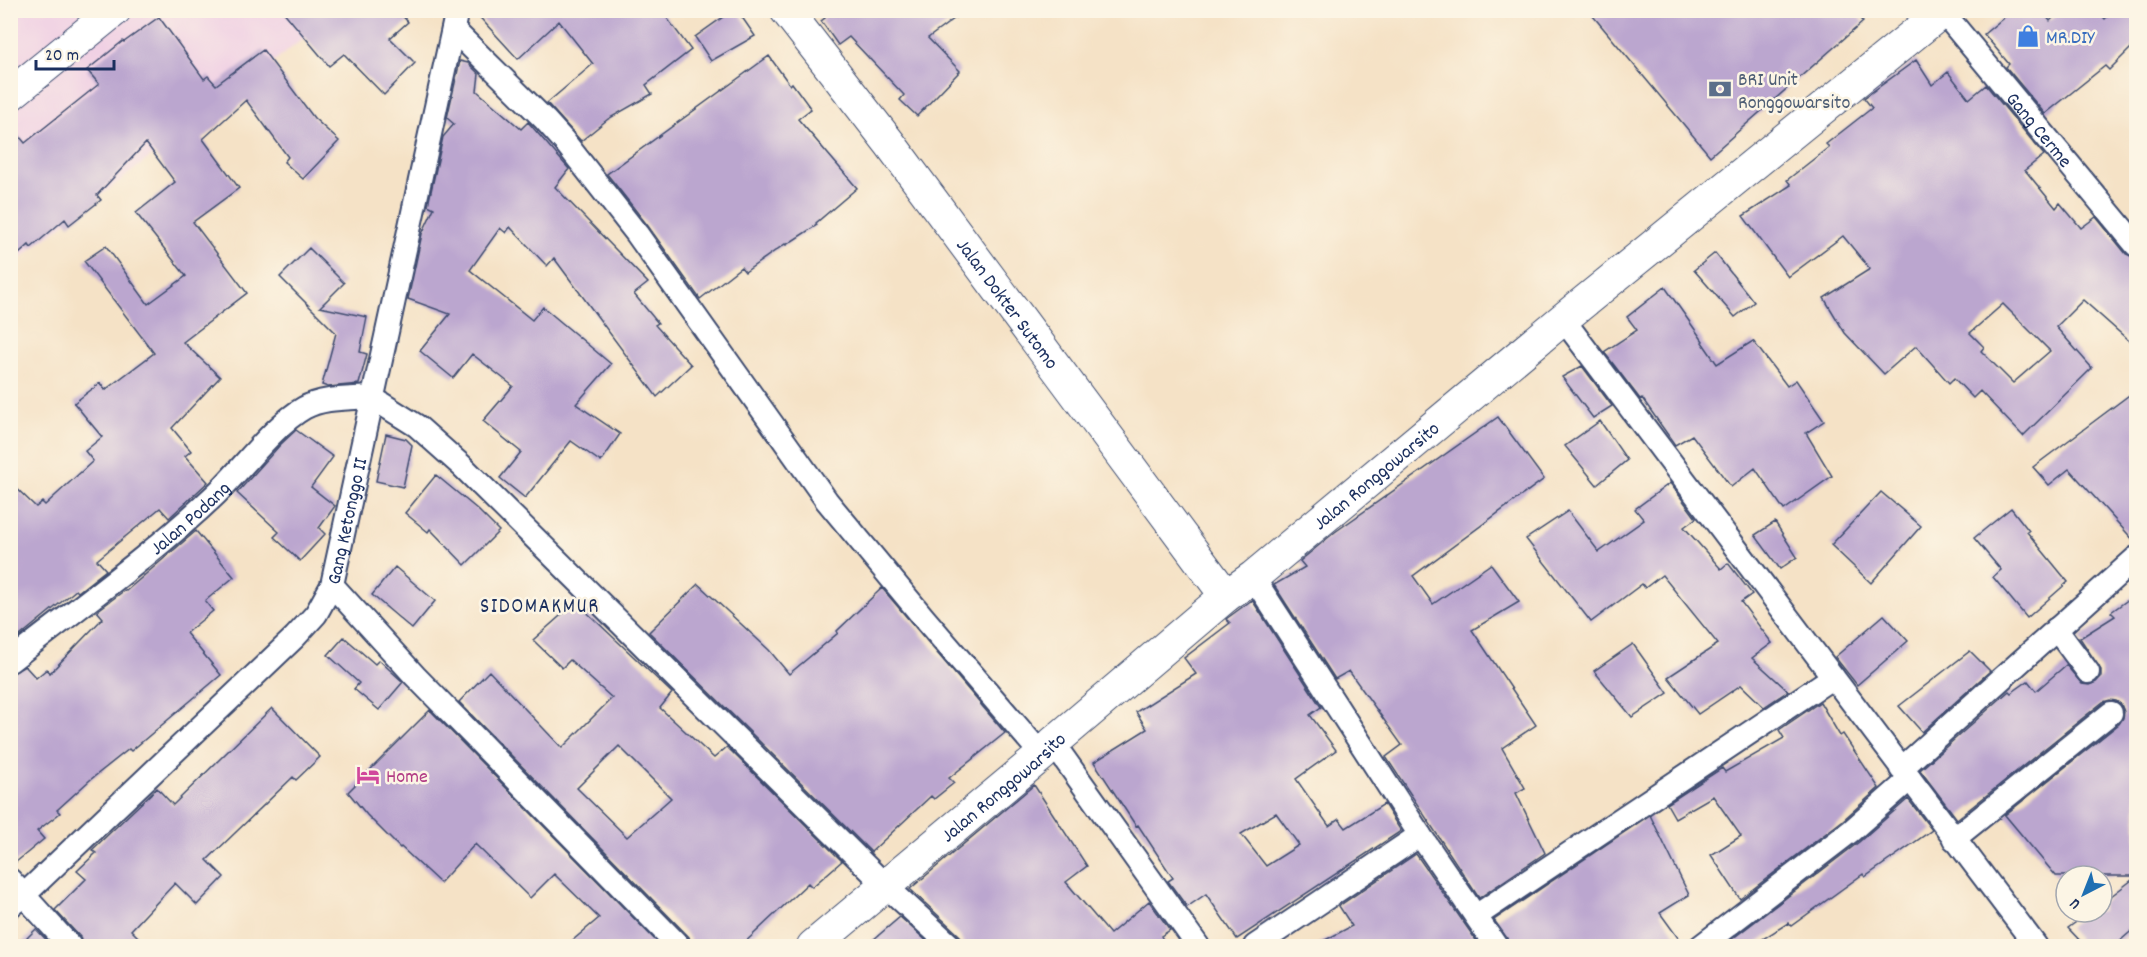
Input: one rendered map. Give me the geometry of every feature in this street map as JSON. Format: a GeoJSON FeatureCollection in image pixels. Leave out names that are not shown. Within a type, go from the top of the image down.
{"type":"FeatureCollection","features":[{"type":"Feature","properties":{"kind":"street"},"geometry":{"type":"LineString","coordinates":[[10,95],[115,10]]}},
{"type":"Feature","properties":{"kind":"street","name":"Jalan Dokter Sutomo"},"geometry":{"type":"LineString","coordinates":[[786,10],[891,145],[1226,596]]}},
{"type":"Feature","properties":{"kind":"street","name":"Jalan Ronggowarsito"},"geometry":{"type":"LineString","coordinates":[[813,946],[1226,596],[1253,577],[1563,319],[1944,11]]}},
{"type":"Feature","properties":{"kind":"street","name":"Gang Cerme"},"geometry":{"type":"LineString","coordinates":[[1944,11],[2136,245]]}},
{"type":"Feature","properties":{"kind":"street"},"geometry":{"type":"LineString","coordinates":[[456,20],[564,141],[637,234],[827,501],[924,618],[1048,749],[1198,946]]}},
{"type":"Feature","properties":{"kind":"street","name":"Gang Ketonggo II"},"geometry":{"type":"LineString","coordinates":[[15,894],[296,637],[316,614],[332,585],[371,398],[456,20]]}},
{"type":"Feature","properties":{"kind":"street"},"geometry":{"type":"LineString","coordinates":[[1563,319],[2036,946]]}},
{"type":"Feature","properties":{"kind":"street"},"geometry":{"type":"LineString","coordinates":[[371,398],[417,426],[462,466],[886,886],[951,946]]}},
{"type":"Feature","properties":{"kind":"street","name":"Jalan Podang"},"geometry":{"type":"LineString","coordinates":[[10,661],[147,556],[216,494],[291,416],[306,406],[324,400],[371,398]]}},
{"type":"Feature","properties":{"kind":"street"},"geometry":{"type":"LineString","coordinates":[[1701,946],[1851,831],[1905,774],[2056,629],[2136,558]]}},
{"type":"Feature","properties":{"kind":"street"},"geometry":{"type":"LineString","coordinates":[[1253,577],[1420,835],[1496,946]]}},
{"type":"Feature","properties":{"kind":"street"},"geometry":{"type":"LineString","coordinates":[[332,585],[415,675],[679,946]]}},
{"type":"Feature","properties":{"kind":"street"},"geometry":{"type":"LineString","coordinates":[[2056,629],[2088,672]]}},
{"type":"Feature","properties":{"kind":"street"},"geometry":{"type":"LineString","coordinates":[[1476,916],[1833,677]]}},
{"type":"Feature","properties":{"kind":"street"},"geometry":{"type":"LineString","coordinates":[[1954,839],[2111,713]]}},
{"type":"Feature","properties":{"kind":"street"},"geometry":{"type":"LineString","coordinates":[[1255,946],[1420,835]]}},
{"type":"Feature","properties":{"kind":"street"},"geometry":{"type":"LineString","coordinates":[[15,894],[70,946]]}},
{"type":"Feature","properties":{"kind":"shaded area"},"geometry":{"type":"Polygon","coordinates":[[[11,11],[339,11],[11,265],[11,11]]]}},
{"type":"Feature","properties":{"kind":"building"},"geometry":{"type":"Polygon","coordinates":[[[282,10],[397,10],[408,22],[390,38],[415,63],[384,95],[344,54],[329,66],[282,10]]]}},
{"type":"Feature","properties":{"kind":"building"},"geometry":{"type":"Polygon","coordinates":[[[473,10],[661,10],[691,50],[646,85],[652,94],[608,119],[581,141],[547,103],[593,64],[559,21],[518,59],[473,10]]]}},
{"type":"Feature","properties":{"kind":"building"},"geometry":{"type":"Polygon","coordinates":[[[733,10],[737,10],[755,36],[711,61],[695,37],[733,10]]]}},
{"type":"Feature","properties":{"kind":"building"},"geometry":{"type":"Polygon","coordinates":[[[820,10],[966,10],[928,38],[960,71],[917,116],[900,100],[904,95],[849,37],[838,45],[821,21],[825,18],[820,10]]]}},
{"type":"Feature","properties":{"kind":"building","name":"BRI Unit Ronggowarsito"},"geometry":{"type":"Polygon","coordinates":[[[1588,10],[1852,10],[1863,22],[1710,156],[1588,10]]]}},
{"type":"Feature","properties":{"kind":"building"},"geometry":{"type":"Polygon","coordinates":[[[2013,10],[2041,10],[2050,21],[2061,10],[2097,10],[2105,19],[2114,10],[2136,10],[2136,43],[2109,70],[2105,66],[2045,114],[2006,67],[2009,64],[1984,34],[2013,10]]]}},
{"type":"Feature","properties":{"kind":"building"},"geometry":{"type":"Polygon","coordinates":[[[159,17],[204,79],[208,76],[216,85],[263,50],[314,118],[339,141],[303,179],[284,162],[288,157],[246,100],[203,139],[239,188],[193,222],[247,293],[183,342],[220,377],[172,428],[191,451],[185,456],[208,482],[169,518],[160,508],[97,560],[106,570],[78,592],[76,590],[10,644],[10,482],[36,507],[42,502],[45,505],[93,461],[85,451],[102,437],[74,403],[100,383],[105,390],[154,353],[84,261],[106,246],[148,304],[186,276],[136,213],[175,182],[146,143],[97,195],[101,200],[69,225],[65,219],[31,248],[29,245],[10,262],[10,125],[25,143],[99,84],[87,70],[123,41],[159,17]]]}},
{"type":"Feature","properties":{"kind":"building"},"geometry":{"type":"Polygon","coordinates":[[[769,56],[811,109],[798,119],[857,188],[816,223],[817,225],[745,272],[741,267],[700,299],[648,226],[607,174],[769,56]]]}},
{"type":"Feature","properties":{"kind":"building"},"geometry":{"type":"Polygon","coordinates":[[[1916,60],[1932,85],[1948,72],[1969,99],[1986,85],[2044,155],[2025,170],[2056,208],[2060,203],[2081,228],[2096,217],[2126,254],[2136,258],[2136,347],[2083,300],[2056,327],[2092,368],[2023,436],[1980,391],[1973,398],[1954,378],[1949,383],[1916,346],[1884,374],[1845,333],[1824,298],[1870,269],[1843,236],[1788,277],[1743,216],[1791,185],[1787,180],[1829,147],[1826,144],[1872,108],[1864,98],[1916,60]],[[2003,304],[1970,333],[1984,347],[1981,351],[2013,383],[2050,351],[2003,304]]]}},
{"type":"Feature","properties":{"kind":"building"},"geometry":{"type":"Polygon","coordinates":[[[460,61],[468,63],[479,74],[477,91],[521,129],[528,122],[569,169],[555,187],[648,283],[634,294],[658,323],[655,325],[691,365],[657,397],[554,258],[547,266],[510,227],[506,233],[500,228],[470,270],[532,320],[543,307],[611,364],[576,404],[620,434],[601,462],[571,441],[525,498],[500,478],[521,452],[483,421],[513,386],[472,354],[453,378],[420,351],[450,314],[408,299],[422,234],[434,208],[428,205],[443,137],[454,124],[447,118],[460,61]]]}},
{"type":"Feature","properties":{"kind":"building"},"geometry":{"type":"Polygon","coordinates":[[[309,248],[344,283],[320,307],[367,317],[360,352],[367,354],[359,384],[328,387],[322,385],[336,333],[280,277],[309,248]]]}},
{"type":"Feature","properties":{"kind":"building"},"geometry":{"type":"Polygon","coordinates":[[[1715,253],[1754,302],[1735,317],[1694,270],[1715,253]]]}},
{"type":"Feature","properties":{"kind":"building"},"geometry":{"type":"Polygon","coordinates":[[[1665,287],[1717,364],[1753,341],[1787,386],[1796,380],[1824,421],[1806,433],[1832,476],[1784,510],[1755,468],[1731,487],[1692,435],[1675,445],[1642,398],[1640,399],[1604,352],[1637,330],[1627,317],[1665,287]]]}},
{"type":"Feature","properties":{"kind":"building"},"geometry":{"type":"Polygon","coordinates":[[[1582,366],[1612,406],[1593,418],[1562,377],[1582,366]]]}},
{"type":"Feature","properties":{"kind":"building"},"geometry":{"type":"Polygon","coordinates":[[[2136,390],[2136,543],[2069,469],[2049,485],[2033,467],[2136,390]]]}},
{"type":"Feature","properties":{"kind":"building"},"geometry":{"type":"Polygon","coordinates":[[[1498,417],[1544,479],[1413,576],[1433,604],[1491,564],[1519,602],[1472,630],[1536,725],[1502,748],[1525,788],[1516,793],[1545,853],[1479,898],[1386,757],[1402,745],[1349,671],[1335,679],[1274,585],[1305,567],[1300,561],[1335,532],[1498,417]]]}},
{"type":"Feature","properties":{"kind":"building"},"geometry":{"type":"Polygon","coordinates":[[[1600,421],[1627,460],[1597,485],[1565,446],[1600,421]]]}},
{"type":"Feature","properties":{"kind":"building"},"geometry":{"type":"Polygon","coordinates":[[[296,430],[333,457],[311,487],[335,506],[319,528],[325,534],[300,561],[274,537],[279,532],[237,493],[296,430]]]}},
{"type":"Feature","properties":{"kind":"building"},"geometry":{"type":"Polygon","coordinates":[[[386,434],[406,439],[412,445],[403,487],[376,481],[386,434]]]}},
{"type":"Feature","properties":{"kind":"building"},"geometry":{"type":"Polygon","coordinates":[[[436,475],[477,509],[499,531],[465,565],[430,529],[428,532],[405,513],[436,475]]]}},
{"type":"Feature","properties":{"kind":"building"},"geometry":{"type":"Polygon","coordinates":[[[1670,483],[1696,518],[1684,527],[1721,569],[1728,563],[1752,594],[1741,602],[1772,643],[1752,658],[1788,691],[1764,707],[1741,685],[1698,714],[1668,677],[1718,644],[1662,575],[1645,588],[1642,584],[1591,622],[1526,539],[1568,511],[1599,552],[1644,520],[1635,509],[1670,483]]]}},
{"type":"Feature","properties":{"kind":"building"},"geometry":{"type":"Polygon","coordinates":[[[1881,492],[1921,526],[1871,583],[1831,545],[1881,492]]]}},
{"type":"Feature","properties":{"kind":"building"},"geometry":{"type":"Polygon","coordinates":[[[2011,508],[2029,531],[2027,532],[2068,582],[2027,618],[1993,577],[2001,570],[1974,538],[2011,508]]]}},
{"type":"Feature","properties":{"kind":"building"},"geometry":{"type":"Polygon","coordinates":[[[1775,522],[1797,557],[1780,569],[1755,535],[1775,522]]]}},
{"type":"Feature","properties":{"kind":"building"},"geometry":{"type":"Polygon","coordinates":[[[196,531],[234,577],[205,601],[213,611],[186,633],[221,675],[131,751],[129,749],[90,780],[57,810],[60,813],[37,831],[44,839],[10,867],[10,674],[25,666],[36,678],[47,669],[50,673],[103,618],[97,611],[126,591],[196,531]]]}},
{"type":"Feature","properties":{"kind":"building"},"geometry":{"type":"Polygon","coordinates":[[[395,567],[435,601],[412,629],[372,595],[395,567]]]}},
{"type":"Feature","properties":{"kind":"building"},"geometry":{"type":"Polygon","coordinates":[[[698,584],[769,650],[789,674],[838,633],[837,631],[882,588],[1005,733],[949,778],[954,783],[934,799],[931,796],[871,852],[649,632],[698,584]]]}},
{"type":"Feature","properties":{"kind":"building"},"geometry":{"type":"Polygon","coordinates":[[[2136,594],[2136,876],[2114,876],[2114,864],[2054,864],[2054,874],[2005,815],[2119,724],[2124,712],[2121,704],[2110,700],[2103,702],[1957,819],[1920,770],[2009,691],[2011,693],[2028,681],[2036,691],[2066,665],[2082,684],[2089,685],[2096,682],[2101,677],[2101,670],[2080,638],[2115,616],[2111,612],[2136,594]]]}},
{"type":"Feature","properties":{"kind":"building"},"geometry":{"type":"Polygon","coordinates":[[[1252,600],[1321,707],[1310,715],[1336,750],[1296,779],[1329,826],[1339,819],[1346,828],[1384,804],[1401,831],[1237,939],[1206,894],[1187,907],[1168,881],[1173,878],[1094,762],[1147,729],[1136,712],[1196,674],[1184,658],[1230,623],[1226,619],[1252,600]],[[1276,813],[1241,834],[1266,866],[1299,845],[1276,813]]]}},
{"type":"Feature","properties":{"kind":"building"},"geometry":{"type":"Polygon","coordinates":[[[576,602],[672,693],[660,708],[714,758],[727,747],[842,861],[812,887],[808,883],[741,946],[692,946],[689,937],[459,702],[489,671],[562,748],[612,698],[570,660],[562,668],[533,640],[576,602]],[[619,746],[577,788],[627,837],[671,798],[619,746]]]}},
{"type":"Feature","properties":{"kind":"building"},"geometry":{"type":"Polygon","coordinates":[[[1884,615],[1908,641],[1857,685],[1835,657],[1884,615]]]}},
{"type":"Feature","properties":{"kind":"building"},"geometry":{"type":"Polygon","coordinates":[[[344,637],[375,664],[379,660],[403,682],[379,710],[354,689],[359,683],[328,655],[344,637]]]}},
{"type":"Feature","properties":{"kind":"building"},"geometry":{"type":"Polygon","coordinates":[[[1633,644],[1668,693],[1632,717],[1594,671],[1633,644]]]}},
{"type":"Feature","properties":{"kind":"building"},"geometry":{"type":"Polygon","coordinates":[[[1970,651],[1990,671],[1922,732],[1899,706],[1970,651]]]}},
{"type":"Feature","properties":{"kind":"building"},"geometry":{"type":"Polygon","coordinates":[[[1820,702],[1840,736],[1843,734],[1879,788],[1842,821],[1740,899],[1711,855],[1741,836],[1713,796],[1675,818],[1667,804],[1722,768],[1725,772],[1784,738],[1779,730],[1820,702]]]}},
{"type":"Feature","properties":{"kind":"building"},"geometry":{"type":"Polygon","coordinates":[[[272,708],[320,757],[296,780],[293,777],[207,860],[224,877],[197,905],[175,883],[131,930],[147,946],[83,946],[80,937],[55,910],[86,879],[77,871],[96,853],[92,850],[157,788],[173,805],[272,708]]]}},
{"type":"Feature","properties":{"kind":"building"},"geometry":{"type":"Polygon","coordinates":[[[430,710],[661,946],[566,946],[599,918],[554,874],[530,898],[475,844],[440,883],[367,815],[348,792],[430,710]]]}},
{"type":"Feature","properties":{"kind":"building"},"geometry":{"type":"Polygon","coordinates":[[[1034,785],[1087,866],[1066,882],[1110,934],[1149,901],[1170,930],[1161,936],[1166,946],[964,946],[960,936],[910,889],[1034,785]]]}},
{"type":"Feature","properties":{"kind":"building"},"geometry":{"type":"Polygon","coordinates":[[[1908,799],[1932,830],[1865,877],[1863,874],[1791,926],[1788,923],[1752,946],[1723,946],[1859,842],[1908,799]]]}},
{"type":"Feature","properties":{"kind":"building"},"geometry":{"type":"Polygon","coordinates":[[[1650,815],[1689,895],[1660,913],[1684,946],[1509,946],[1507,938],[1494,920],[1650,815]]]}},
{"type":"Feature","properties":{"kind":"building"},"geometry":{"type":"Polygon","coordinates":[[[1416,854],[1480,946],[1314,946],[1352,926],[1339,906],[1416,854]]]}},
{"type":"Feature","properties":{"kind":"building"},"geometry":{"type":"Polygon","coordinates":[[[2136,877],[2136,927],[2114,946],[2085,946],[2068,928],[2074,924],[2114,924],[2114,894],[2136,877]]]}},
{"type":"Feature","properties":{"kind":"building"},"geometry":{"type":"Polygon","coordinates":[[[900,917],[932,946],[866,946],[900,917]]]}},
{"type":"Feature","properties":{"kind":"building"},"geometry":{"type":"Polygon","coordinates":[[[36,929],[52,946],[19,946],[36,929]]]}},
{"type":"Feature","properties":{"kind":"place","name":"MR.DIY"},"geometry":{"type":"Point","coordinates":[2028,36]}},
{"type":"Feature","properties":{"kind":"place","name":"BRI Unit Ronggowarsito"},"geometry":{"type":"Point","coordinates":[1720,89]}},
{"type":"Feature","properties":{"kind":"place","name":"Home"},"geometry":{"type":"Point","coordinates":[368,775]}},
{"type":"Feature","properties":{"kind":"district","name":"SIDOMAKMUR"},"geometry":{"type":"Point","coordinates":[540,605]}}]}
